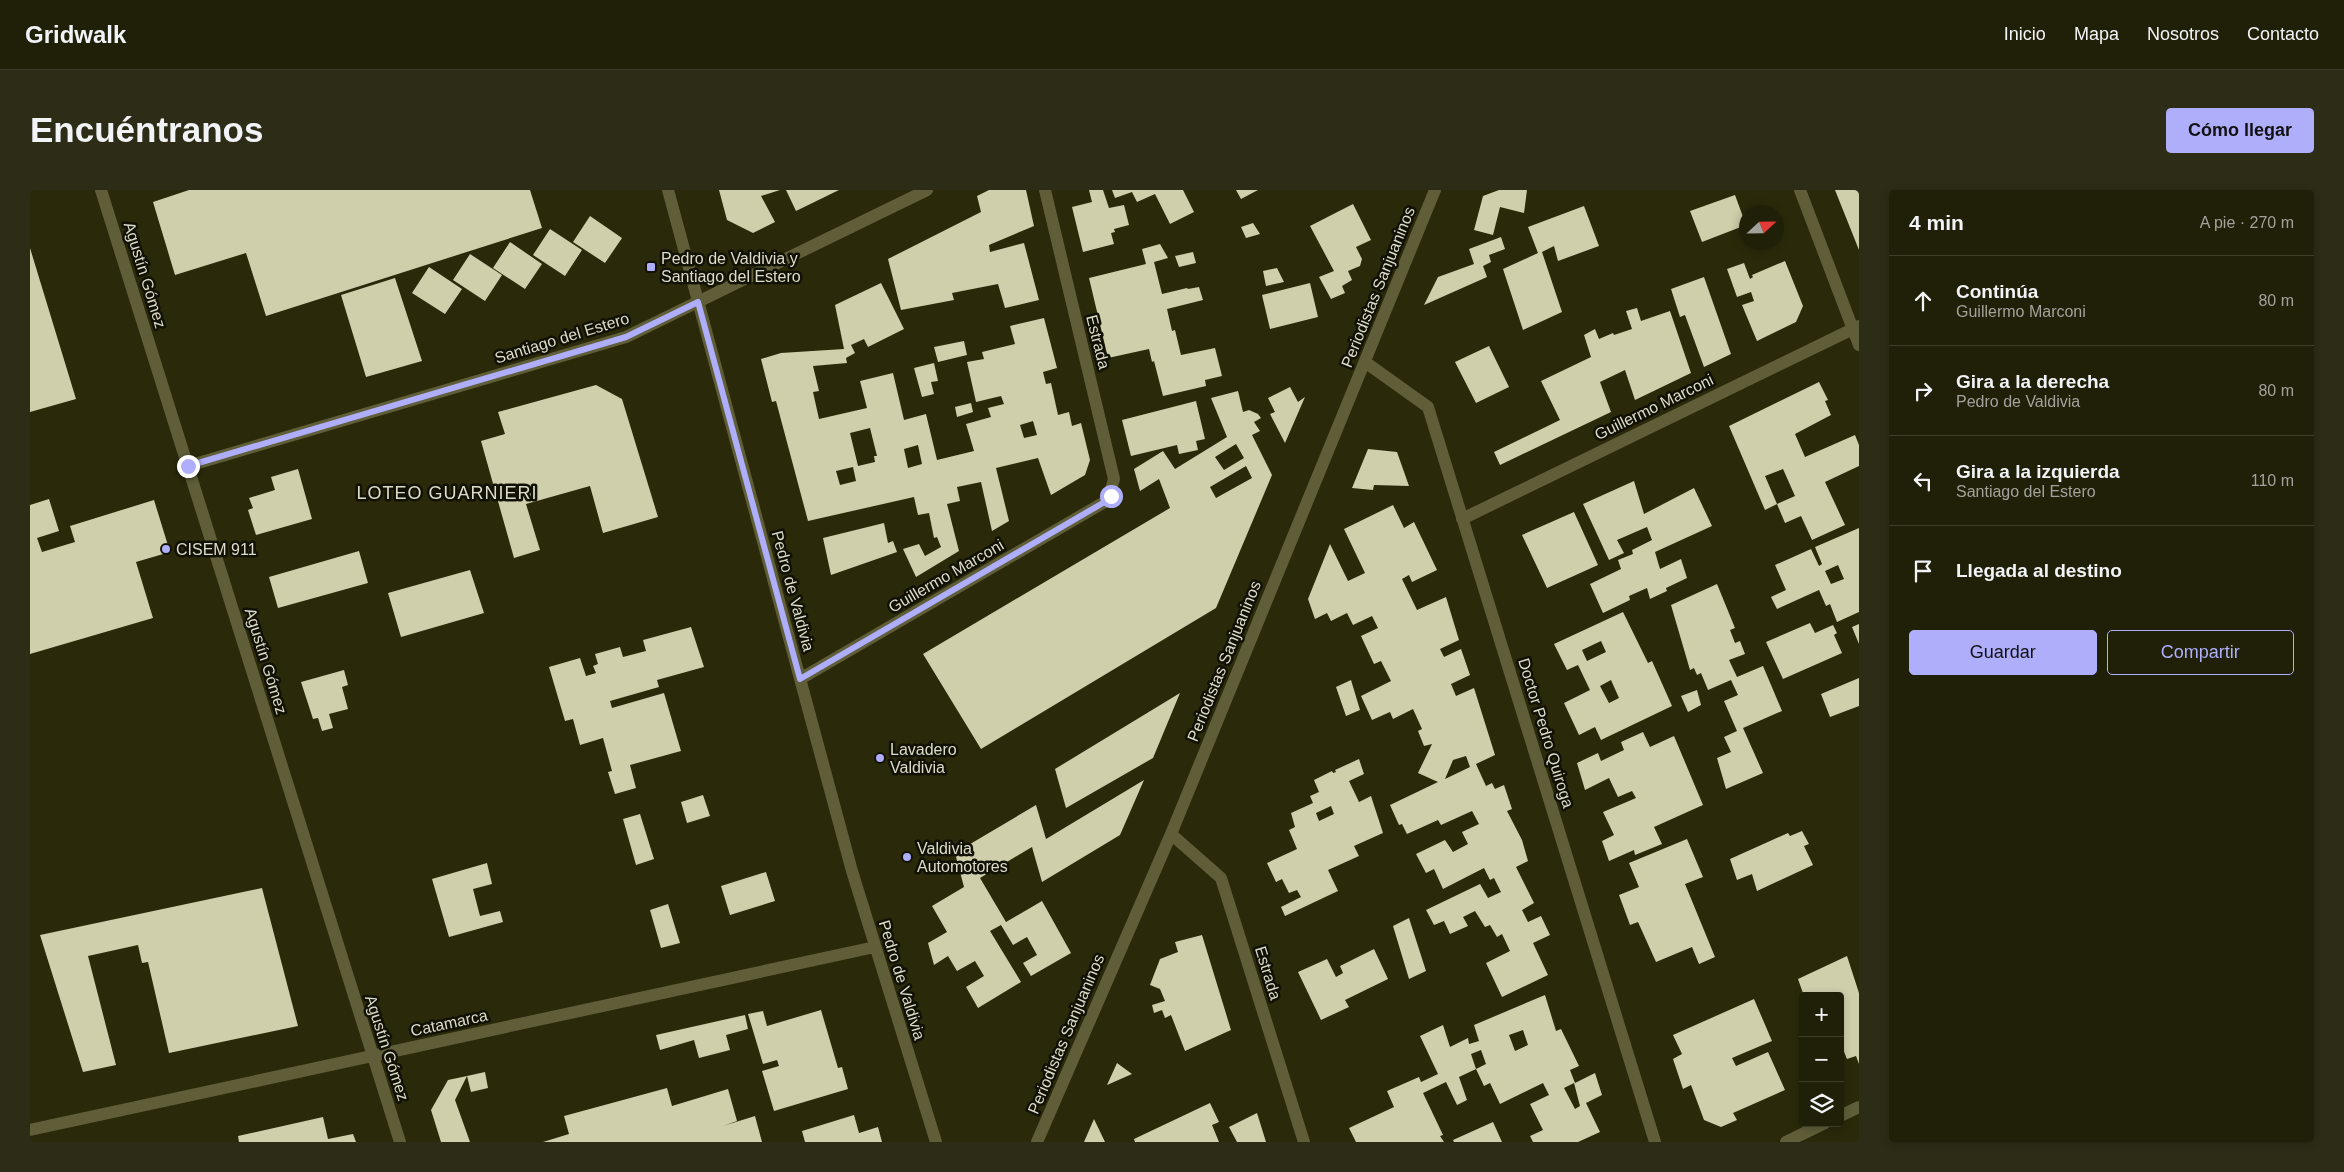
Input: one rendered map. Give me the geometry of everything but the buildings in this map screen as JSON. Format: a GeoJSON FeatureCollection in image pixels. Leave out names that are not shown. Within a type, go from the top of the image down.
{"type":"FeatureCollection","features":[{"type":"Feature","properties":{"kind":"street","name":"Agustín Gómez"},"geometry":{"type":"LineString","coordinates":[[101,190],[400,1142]]}},
{"type":"Feature","properties":{"kind":"street","name":"Pedro de Valdivia"},"geometry":{"type":"LineString","coordinates":[[668,190],[852,871],[936,1142]]}},
{"type":"Feature","properties":{"kind":"street","name":"Santiago del Estero"},"geometry":{"type":"LineString","coordinates":[[188,466],[626,337],[927,190]]}},
{"type":"Feature","properties":{"kind":"street","name":"Estrada"},"geometry":{"type":"LineString","coordinates":[[1045,190],[1114,479],[1108,500]]}},
{"type":"Feature","properties":{"kind":"street","name":"Periodistas Sanjuaninos"},"geometry":{"type":"LineString","coordinates":[[1037,1142],[1170,834],[1435,190]]}},
{"type":"Feature","properties":{"kind":"street"},"geometry":{"type":"LineString","coordinates":[[1800,190],[1856,327],[1859,345]]}},
{"type":"Feature","properties":{"kind":"street","name":"Guillermo Marconi"},"geometry":{"type":"LineString","coordinates":[[1462,518],[1856,327]]}},
{"type":"Feature","properties":{"kind":"street","name":"Doctor Pedro Quiroga"},"geometry":{"type":"LineString","coordinates":[[1365,362],[1428,407],[1655,1142]]}},
{"type":"Feature","properties":{"kind":"street","name":"Guillermo Marconi"},"geometry":{"type":"LineString","coordinates":[[800,679],[1108,500]]}},
{"type":"Feature","properties":{"kind":"street","name":"Estrada"},"geometry":{"type":"LineString","coordinates":[[1170,834],[1221,878],[1304,1142]]}},
{"type":"Feature","properties":{"kind":"street","name":"Catamarca"},"geometry":{"type":"LineString","coordinates":[[30,1130],[875,947]]}},
{"type":"Feature","properties":{"kind":"street"},"geometry":{"type":"LineString","coordinates":[[1844,1114],[1859,1107]]}},
{"type":"Feature","properties":{"kind":"street"},"geometry":{"type":"LineString","coordinates":[[1786,1142],[1817,1127]]}},
{"type":"Feature","properties":{"kind":"place","name":"Pedro de Valdivia y Santiago del Estero"},"geometry":{"type":"Point","coordinates":[651,267]}},
{"type":"Feature","properties":{"kind":"place","name":"CISEM 911"},"geometry":{"type":"Point","coordinates":[166,549]}},
{"type":"Feature","properties":{"kind":"place","name":"Lavadero Valdivia"},"geometry":{"type":"Point","coordinates":[880,758]}},
{"type":"Feature","properties":{"kind":"place","name":"Valdivia Automotores"},"geometry":{"type":"Point","coordinates":[907,857]}},
{"type":"Feature","properties":{"kind":"district","name":"LOTEO GUARNIERI"},"geometry":{"type":"Point","coordinates":[447,493]}},
{"type":"Feature","properties":{"kind":"route"},"geometry":{"type":"LineString","coordinates":[[188,466],[626,337],[698,302],[800,679],[1108,500],[1111,496]]}}]}
